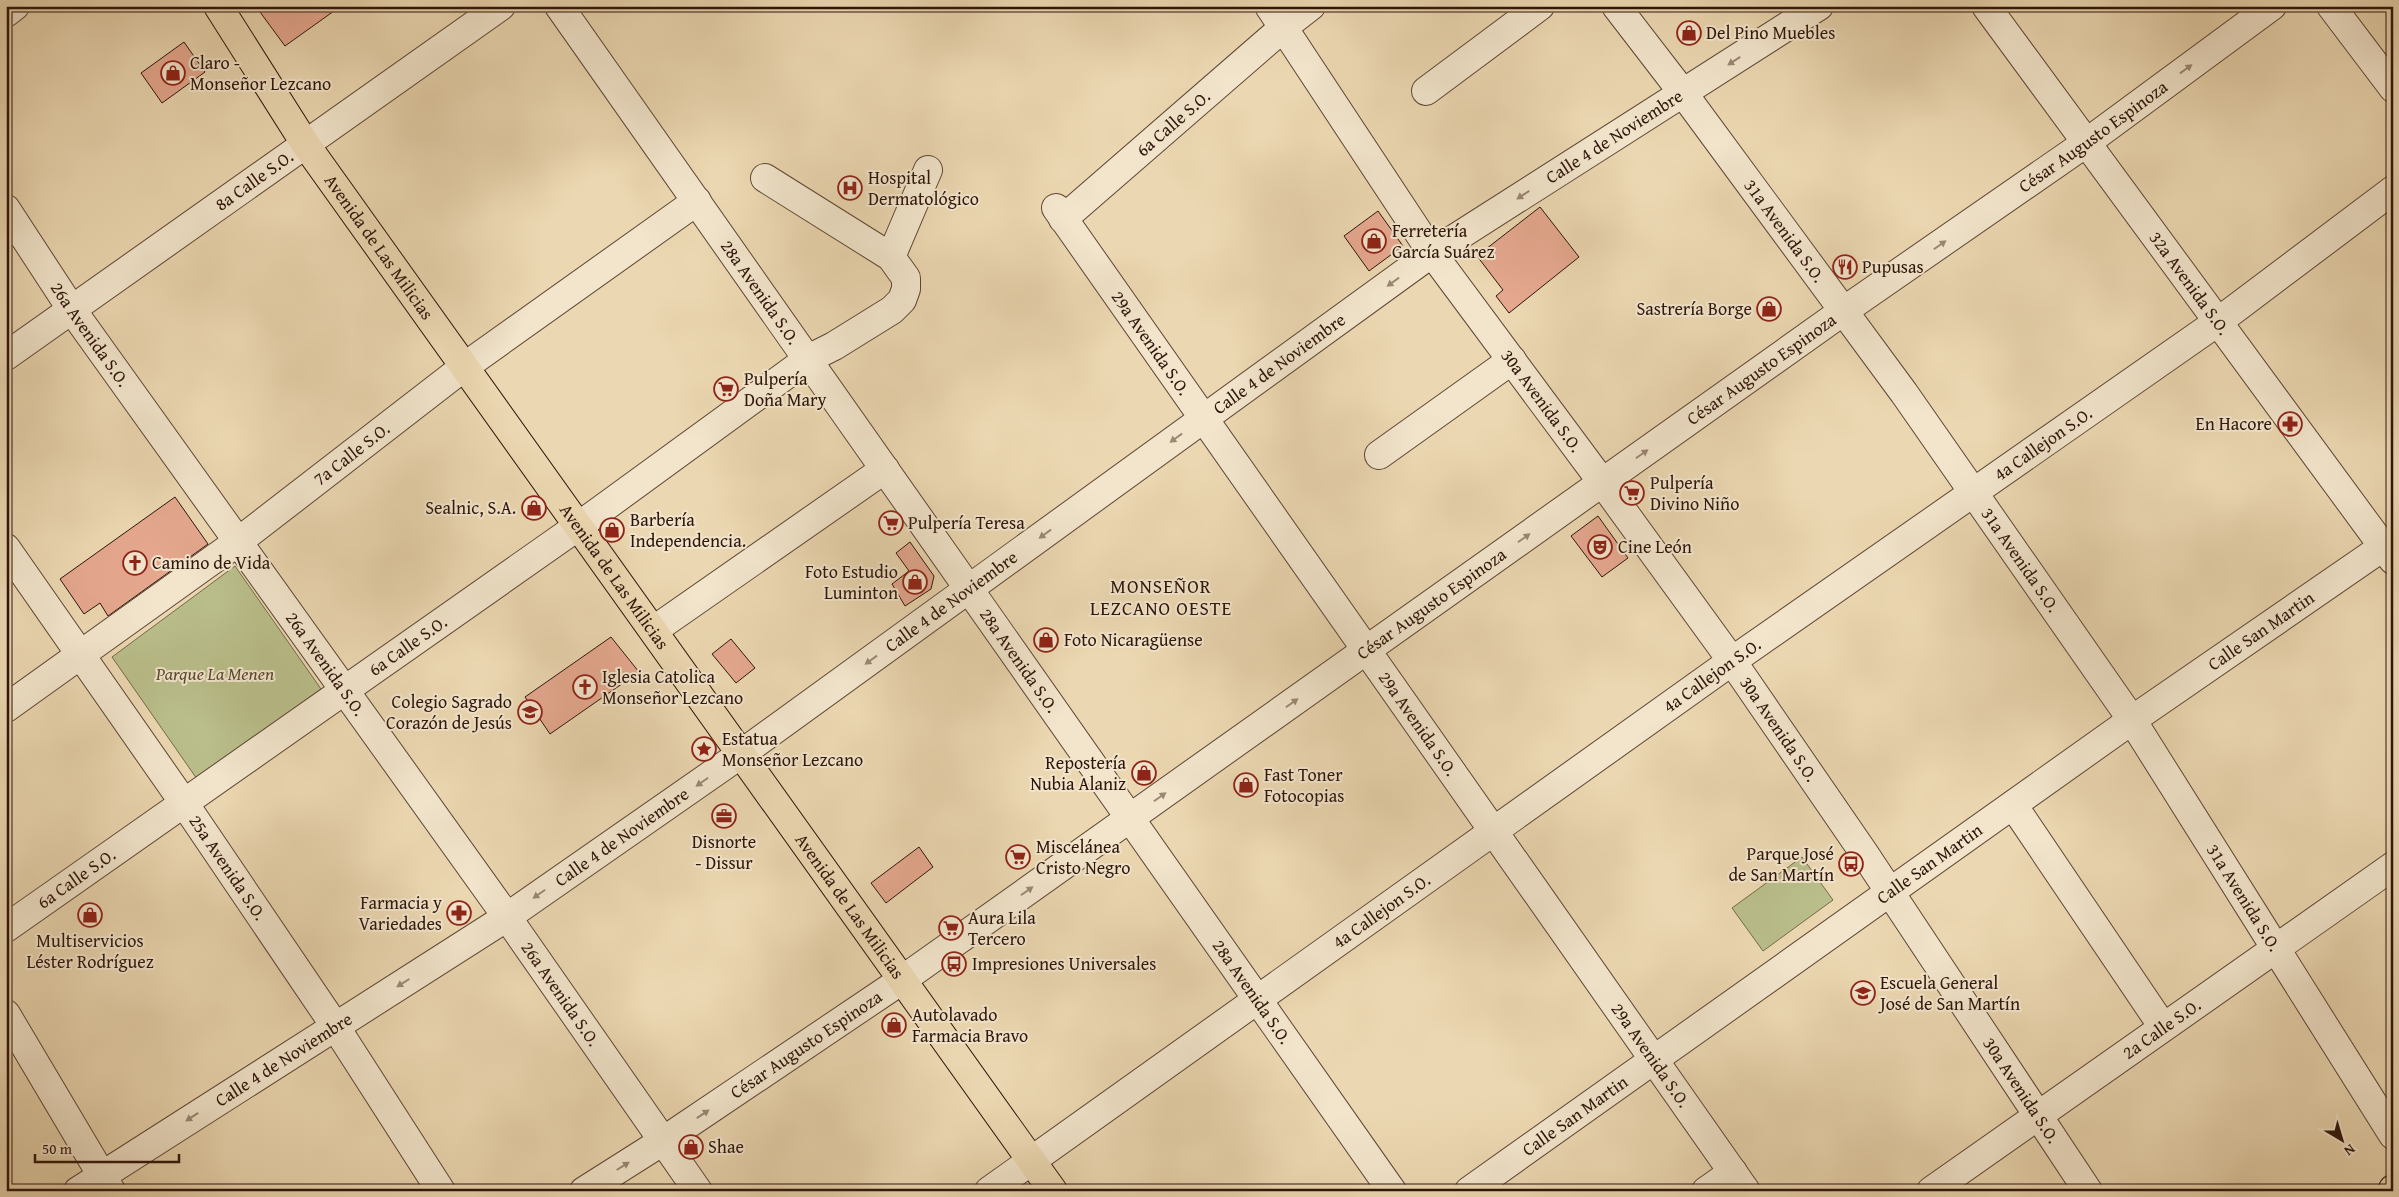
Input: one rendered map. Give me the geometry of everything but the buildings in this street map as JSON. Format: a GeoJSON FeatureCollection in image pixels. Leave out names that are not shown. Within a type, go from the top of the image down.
{"type":"FeatureCollection","features":[{"type":"Feature","properties":{"kind":"main road","name":"Avenida de Las Milicias"},"geometry":{"type":"LineString","coordinates":[[218,6],[306,145],[1053,1191]]}},
{"type":"Feature","properties":{"kind":"street"},"geometry":{"type":"LineString","coordinates":[[6,13],[15,6]]}},
{"type":"Feature","properties":{"kind":"street","name":"8a Calle S.O."},"geometry":{"type":"LineString","coordinates":[[6,356],[501,6]]}},
{"type":"Feature","properties":{"kind":"street","name":"28a Avenida S.O."},"geometry":{"type":"LineString","coordinates":[[560,6],[1392,1191]]}},
{"type":"Feature","properties":{"kind":"street","name":"6a Calle S.O."},"geometry":{"type":"LineString","coordinates":[[1060,213],[1276,17],[1312,6]]}},
{"type":"Feature","properties":{"kind":"street"},"geometry":{"type":"LineString","coordinates":[[1426,91],[1540,6]]}},
{"type":"Feature","properties":{"kind":"street","name":"31a Avenida S.O."},"geometry":{"type":"LineString","coordinates":[[1616,6],[1683,93],[1842,312],[1904,393],[2132,720],[2274,949],[2393,1135]]}},
{"type":"Feature","properties":{"kind":"street","name":"Calle 4 de Noviembre"},"geometry":{"type":"LineString","coordinates":[[78,1191],[106,1183],[335,1026],[506,917],[741,754],[1432,253],[1683,93],[1792,13],[1819,6]]}},
{"type":"Feature","properties":{"kind":"street","name":"32a Avenida S.O."},"geometry":{"type":"LineString","coordinates":[[1986,6],[2086,143],[2390,549]]}},
{"type":"Feature","properties":{"kind":"street","name":"César Augusto Espinoza"},"geometry":{"type":"LineString","coordinates":[[584,1191],[663,1141],[902,980],[1842,312],[2086,143],[2272,6]]}},
{"type":"Feature","properties":{"kind":"street"},"geometry":{"type":"LineString","coordinates":[[2331,6],[2393,88]]}},
{"type":"Feature","properties":{"kind":"street","name":"30a Avenida S.O."},"geometry":{"type":"LineString","coordinates":[[1276,17],[1432,253],[1732,661],[1890,892],[2088,1191]]}},
{"type":"Feature","properties":{"kind":"street"},"geometry":{"type":"LineString","coordinates":[[765,178],[891,257],[928,170]]}},
{"type":"Feature","properties":{"kind":"street","name":"4a Callejon S.O."},"geometry":{"type":"LineString","coordinates":[[989,1191],[1732,661],[2219,320],[2393,190]]}},
{"type":"Feature","properties":{"kind":"street","name":"7a Calle S.O."},"geometry":{"type":"LineString","coordinates":[[6,708],[239,541],[464,367],[697,201]]}},
{"type":"Feature","properties":{"kind":"street","name":"26a Avenida S.O."},"geometry":{"type":"LineString","coordinates":[[6,209],[72,310],[239,541],[698,1191]]}},
{"type":"Feature","properties":{"kind":"street","name":"29a Avenida S.O."},"geometry":{"type":"LineString","coordinates":[[1060,213],[1739,1182]]}},
{"type":"Feature","properties":{"kind":"street","name":"6a Calle S.O."},"geometry":{"type":"LineString","coordinates":[[6,928],[578,526],[808,359],[892,310],[902,300],[906,289],[906,278],[891,257]]}},
{"type":"Feature","properties":{"kind":"street"},"geometry":{"type":"LineString","coordinates":[[1379,455],[1512,360]]}},
{"type":"Feature","properties":{"kind":"street"},"geometry":{"type":"LineString","coordinates":[[654,630],[885,469]]}},
{"type":"Feature","properties":{"kind":"street","name":"25a Avenida S.O."},"geometry":{"type":"LineString","coordinates":[[6,548],[184,803],[335,1026],[441,1191]]}},
{"type":"Feature","properties":{"kind":"street","name":"Calle San Martin"},"geometry":{"type":"LineString","coordinates":[[1470,1191],[2132,720],[2390,549]]}},
{"type":"Feature","properties":{"kind":"street"},"geometry":{"type":"LineString","coordinates":[[2012,805],[2163,1027]]}},
{"type":"Feature","properties":{"kind":"street","name":"2a Calle S.O."},"geometry":{"type":"LineString","coordinates":[[1931,1191],[2393,866]]}},
{"type":"Feature","properties":{"kind":"street"},"geometry":{"type":"LineString","coordinates":[[6,1014],[106,1183]]}},
{"type":"Feature","properties":{"kind":"street"},"geometry":{"type":"LineString","coordinates":[[1706,1191],[1739,1182]]}},
{"type":"Feature","properties":{"kind":"green space","name":"Parque La Menen"},"geometry":{"type":"Polygon","coordinates":[[[235,566],[321,689],[197,779],[112,657],[235,566]]]}},
{"type":"Feature","properties":{"kind":"green space"},"geometry":{"type":"Polygon","coordinates":[[[1802,857],[1833,900],[1763,951],[1732,908],[1802,857]]]}},
{"type":"Feature","properties":{"kind":"place","name":"Del Pino Muebles"},"geometry":{"type":"Point","coordinates":[1689,33]}},
{"type":"Feature","properties":{"kind":"place","name":"Claro - Monseñor Lezcano"},"geometry":{"type":"Point","coordinates":[173,73]}},
{"type":"Feature","properties":{"kind":"place","name":"Hospital Dermatológico"},"geometry":{"type":"Point","coordinates":[850,188]}},
{"type":"Feature","properties":{"kind":"place","name":"Ferretería García Suárez"},"geometry":{"type":"Point","coordinates":[1374,241]}},
{"type":"Feature","properties":{"kind":"place","name":"Pupusas"},"geometry":{"type":"Point","coordinates":[1845,267]}},
{"type":"Feature","properties":{"kind":"place","name":"Sastrería Borge"},"geometry":{"type":"Point","coordinates":[1769,309]}},
{"type":"Feature","properties":{"kind":"place","name":"Pulpería Doña Mary"},"geometry":{"type":"Point","coordinates":[726,389]}},
{"type":"Feature","properties":{"kind":"place","name":"En Hacore"},"geometry":{"type":"Point","coordinates":[2290,424]}},
{"type":"Feature","properties":{"kind":"place","name":"Pulpería Divino Niño"},"geometry":{"type":"Point","coordinates":[1632,493]}},
{"type":"Feature","properties":{"kind":"place","name":"Sealnic, S.A."},"geometry":{"type":"Point","coordinates":[534,508]}},
{"type":"Feature","properties":{"kind":"place","name":"Pulpería Teresa"},"geometry":{"type":"Point","coordinates":[891,523]}},
{"type":"Feature","properties":{"kind":"place","name":"Barbería Independencia."},"geometry":{"type":"Point","coordinates":[612,530]}},
{"type":"Feature","properties":{"kind":"place","name":"Cine León"},"geometry":{"type":"Point","coordinates":[1600,547]}},
{"type":"Feature","properties":{"kind":"place","name":"Camino de Vida"},"geometry":{"type":"Point","coordinates":[135,563]}},
{"type":"Feature","properties":{"kind":"place","name":"Foto Estudio Luminton"},"geometry":{"type":"Point","coordinates":[915,582]}},
{"type":"Feature","properties":{"kind":"place","name":"Foto Nicaragüense"},"geometry":{"type":"Point","coordinates":[1046,640]}},
{"type":"Feature","properties":{"kind":"place","name":"Iglesia Catolica Monseñor Lezcano"},"geometry":{"type":"Point","coordinates":[585,687]}},
{"type":"Feature","properties":{"kind":"place","name":"Colegio Sagrado Corazón de Jesús"},"geometry":{"type":"Point","coordinates":[530,712]}},
{"type":"Feature","properties":{"kind":"place","name":"Estatua Monseñor Lezcano"},"geometry":{"type":"Point","coordinates":[704,749]}},
{"type":"Feature","properties":{"kind":"place","name":"Repostería Nubia Alaniz"},"geometry":{"type":"Point","coordinates":[1144,773]}},
{"type":"Feature","properties":{"kind":"place","name":"Fast Toner Fotocopias"},"geometry":{"type":"Point","coordinates":[1246,785]}},
{"type":"Feature","properties":{"kind":"place","name":"Disnorte - Dissur"},"geometry":{"type":"Point","coordinates":[724,816]}},
{"type":"Feature","properties":{"kind":"place","name":"Miscelánea Cristo Negro"},"geometry":{"type":"Point","coordinates":[1018,857]}},
{"type":"Feature","properties":{"kind":"place","name":"Parque José de San Martín"},"geometry":{"type":"Point","coordinates":[1851,864]}},
{"type":"Feature","properties":{"kind":"place","name":"Farmacia y Variedades"},"geometry":{"type":"Point","coordinates":[459,913]}},
{"type":"Feature","properties":{"kind":"place","name":"Multiservicios Léster Rodríguez"},"geometry":{"type":"Point","coordinates":[90,915]}},
{"type":"Feature","properties":{"kind":"place","name":"Aura Lila Tercero"},"geometry":{"type":"Point","coordinates":[951,928]}},
{"type":"Feature","properties":{"kind":"place","name":"Impresiones Universales"},"geometry":{"type":"Point","coordinates":[954,964]}},
{"type":"Feature","properties":{"kind":"place","name":"Escuela General José de San Martín"},"geometry":{"type":"Point","coordinates":[1863,993]}},
{"type":"Feature","properties":{"kind":"place","name":"Autolavado Farmacia Bravo"},"geometry":{"type":"Point","coordinates":[894,1025]}},
{"type":"Feature","properties":{"kind":"place","name":"Shae"},"geometry":{"type":"Point","coordinates":[691,1147]}},
{"type":"Feature","properties":{"kind":"district","name":"MONSEÑOR LEZCANO OESTE"},"geometry":{"type":"Point","coordinates":[1161,597]}}]}
